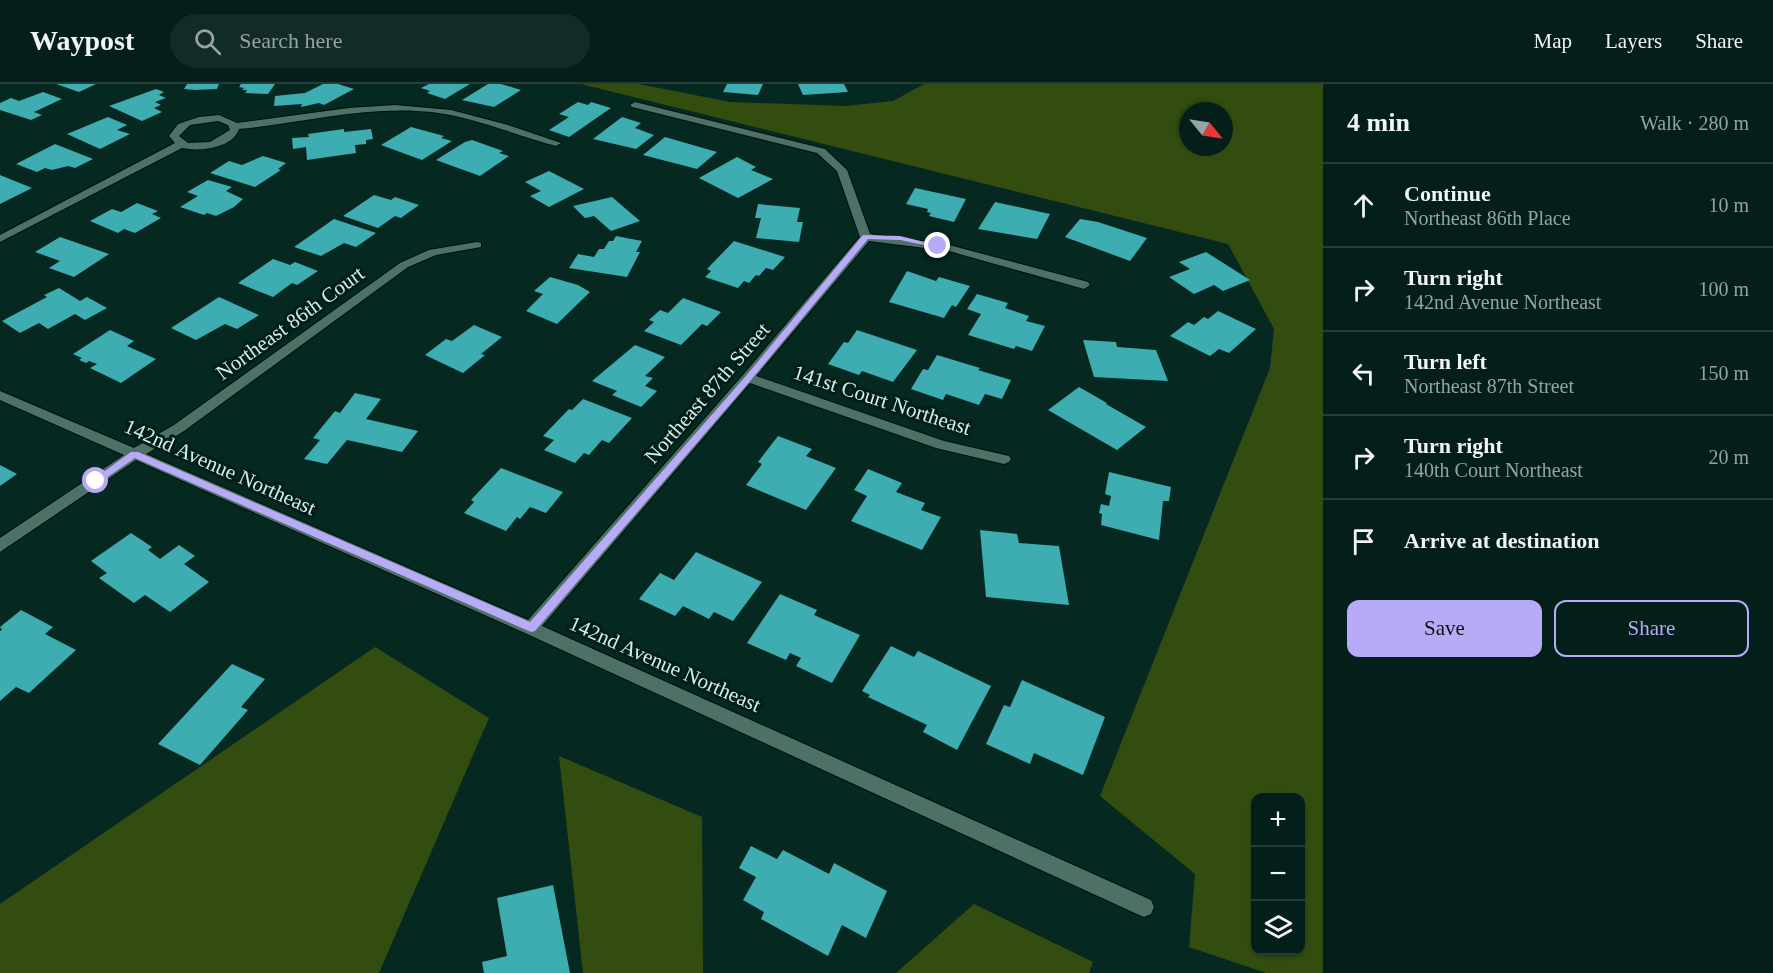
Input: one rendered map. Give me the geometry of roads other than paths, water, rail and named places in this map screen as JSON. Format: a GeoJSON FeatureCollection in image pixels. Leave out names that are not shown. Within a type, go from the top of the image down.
{"type":"FeatureCollection","features":[{"type":"Feature","properties":{"kind":"street"},"geometry":{"type":"LineString","coordinates":[[635,105],[821,150],[842,170],[866,237],[900,238],[938,246],[1084,285]]}},
{"type":"Feature","properties":{"kind":"street"},"geometry":{"type":"LineString","coordinates":[[181,144],[174,136],[176,131],[189,122],[219,118],[235,126],[376,109],[421,108],[450,113],[555,143]]}},
{"type":"Feature","properties":{"kind":"street"},"geometry":{"type":"LineString","coordinates":[[0,239],[181,144],[198,146],[218,142],[231,135],[235,126]]}},
{"type":"Feature","properties":{"kind":"street","name":"Northeast 87th Street"},"geometry":{"type":"LineString","coordinates":[[531,628],[748,378],[866,237]]}},
{"type":"Feature","properties":{"kind":"street","name":"Northeast 86th Court"},"geometry":{"type":"LineString","coordinates":[[0,546],[135,454],[179,428],[404,265],[433,252],[477,245]]}},
{"type":"Feature","properties":{"kind":"street","name":"141st Court Northeast"},"geometry":{"type":"LineString","coordinates":[[748,378],[940,445],[1004,459]]}},
{"type":"Feature","properties":{"kind":"street","name":"142nd Avenue Northeast"},"geometry":{"type":"LineString","coordinates":[[0,394],[531,628],[1144,907]]}}]}
